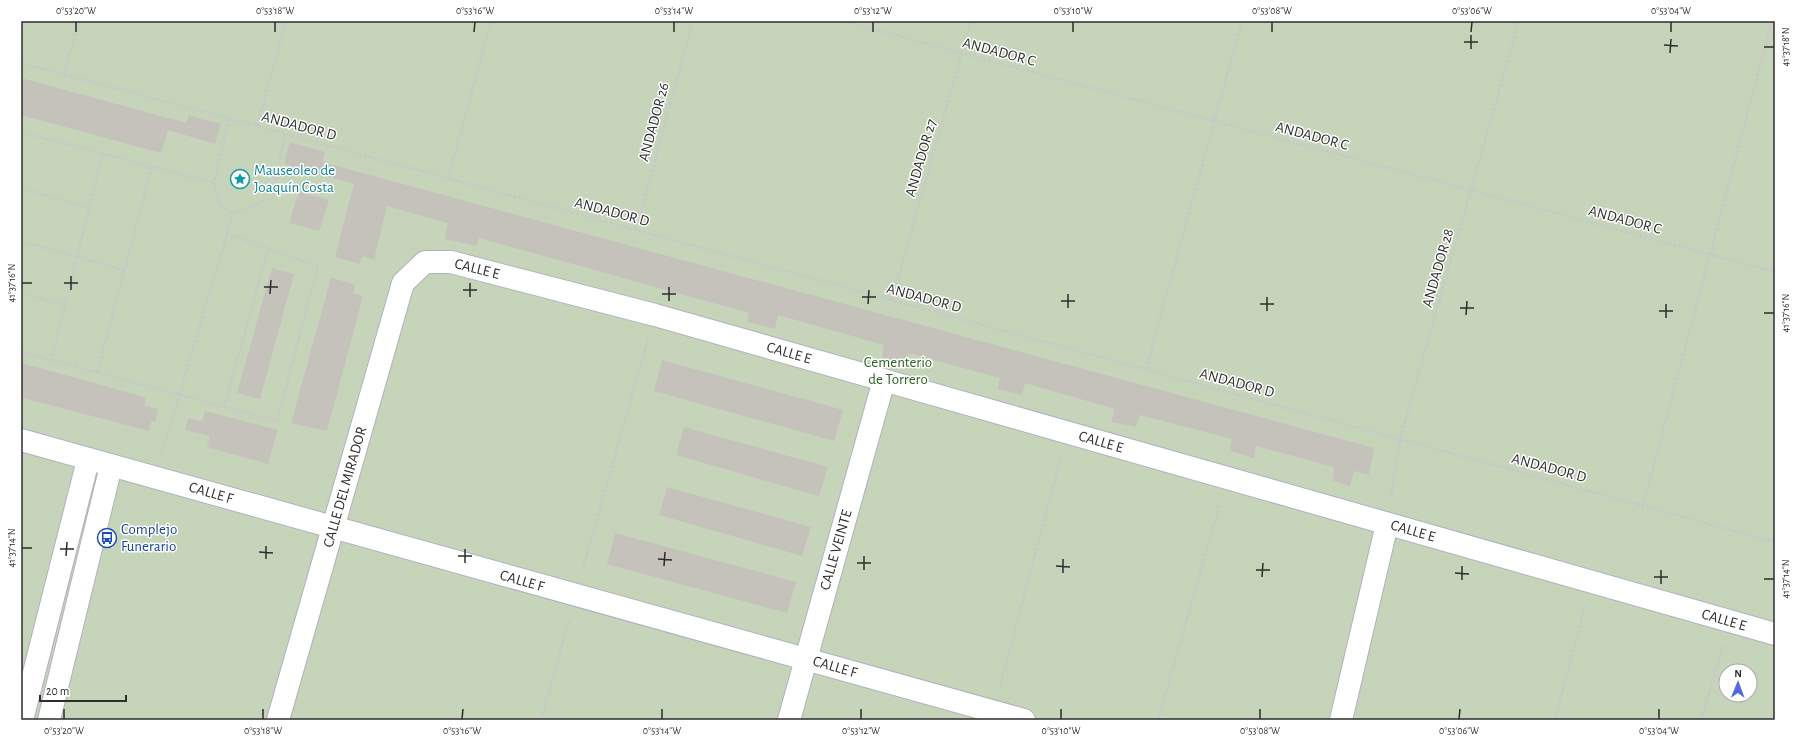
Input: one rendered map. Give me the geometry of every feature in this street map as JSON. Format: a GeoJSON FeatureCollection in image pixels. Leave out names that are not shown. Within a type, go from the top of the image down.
{"type":"FeatureCollection","features":[{"type":"Feature","properties":{"kind":"lane","name":"CALLE E"},"geometry":{"type":"LineString","coordinates":[[425,262],[451,262],[655,315],[1775,634]]}},
{"type":"Feature","properties":{"kind":"lane","name":"CALLE DEL MIRADOR"},"geometry":{"type":"LineString","coordinates":[[278,720],[403,283],[425,262]]}},
{"type":"Feature","properties":{"kind":"lane","name":"CALLE VEINTE"},"geometry":{"type":"LineString","coordinates":[[789,720],[884,380]]}},
{"type":"Feature","properties":{"kind":"lane","name":"CALLE F"},"geometry":{"type":"LineString","coordinates":[[21,440],[88,460],[155,477],[576,596],[1024,720]]}},
{"type":"Feature","properties":{"kind":"lane"},"geometry":{"type":"LineString","coordinates":[[22,720],[88,460]]}},
{"type":"Feature","properties":{"kind":"lane"},"geometry":{"type":"LineString","coordinates":[[49,720],[111,466]]}},
{"type":"Feature","properties":{"kind":"lane"},"geometry":{"type":"LineString","coordinates":[[1341,720],[1387,524]]}},
{"type":"Feature","properties":{"kind":"path"},"geometry":{"type":"LineString","coordinates":[[64,75],[79,21]]}},
{"type":"Feature","properties":{"kind":"path"},"geometry":{"type":"LineString","coordinates":[[257,126],[286,21]]}},
{"type":"Feature","properties":{"kind":"path"},"geometry":{"type":"LineString","coordinates":[[448,179],[490,21]]}},
{"type":"Feature","properties":{"kind":"path","name":"ANDADOR 26"},"geometry":{"type":"LineString","coordinates":[[636,230],[693,21]]}},
{"type":"Feature","properties":{"kind":"path","name":"ANDADOR C"},"geometry":{"type":"LineString","coordinates":[[843,21],[1775,272]]}},
{"type":"Feature","properties":{"kind":"path","name":"ANDADOR 27"},"geometry":{"type":"LineString","coordinates":[[892,300],[971,21]]}},
{"type":"Feature","properties":{"kind":"path"},"geometry":{"type":"LineString","coordinates":[[1146,370],[1242,21]]}},
{"type":"Feature","properties":{"kind":"path","name":"ANDADOR 28"},"geometry":{"type":"LineString","coordinates":[[1387,524],[1400,439],[1519,21]]}},
{"type":"Feature","properties":{"kind":"path"},"geometry":{"type":"LineString","coordinates":[[1643,506],[1772,21]]}},
{"type":"Feature","properties":{"kind":"path","name":"ANDADOR D"},"geometry":{"type":"LineString","coordinates":[[21,63],[257,126],[1775,542]]}},
{"type":"Feature","properties":{"kind":"path"},"geometry":{"type":"LineString","coordinates":[[230,119],[214,183],[220,205],[233,214]]}},
{"type":"Feature","properties":{"kind":"path"},"geometry":{"type":"LineString","coordinates":[[21,132],[214,183]]}},
{"type":"Feature","properties":{"kind":"path"},"geometry":{"type":"LineString","coordinates":[[233,214],[272,198],[285,134]]}},
{"type":"Feature","properties":{"kind":"path"},"geometry":{"type":"LineString","coordinates":[[51,361],[102,153]]}},
{"type":"Feature","properties":{"kind":"path"},"geometry":{"type":"LineString","coordinates":[[96,373],[152,166]]}},
{"type":"Feature","properties":{"kind":"path"},"geometry":{"type":"LineString","coordinates":[[21,188],[89,208]]}},
{"type":"Feature","properties":{"kind":"path"},"geometry":{"type":"LineString","coordinates":[[155,477],[233,214]]}},
{"type":"Feature","properties":{"kind":"path"},"geometry":{"type":"LineString","coordinates":[[21,352],[179,396],[277,421],[318,266],[227,234]]}},
{"type":"Feature","properties":{"kind":"path"},"geometry":{"type":"LineString","coordinates":[[21,241],[124,270]]}},
{"type":"Feature","properties":{"kind":"path"},"geometry":{"type":"LineString","coordinates":[[224,408],[268,249]]}},
{"type":"Feature","properties":{"kind":"path"},"geometry":{"type":"LineString","coordinates":[[21,293],[65,305]]}},
{"type":"Feature","properties":{"kind":"path"},"geometry":{"type":"LineString","coordinates":[[541,720],[655,315]]}},
{"type":"Feature","properties":{"kind":"path"},"geometry":{"type":"LineString","coordinates":[[993,711],[1068,433]]}},
{"type":"Feature","properties":{"kind":"path"},"geometry":{"type":"LineString","coordinates":[[1158,720],[1227,478]]}},
{"type":"Feature","properties":{"kind":"path"},"geometry":{"type":"LineString","coordinates":[[1555,720],[1591,582]]}},
{"type":"Feature","properties":{"kind":"path"},"geometry":{"type":"LineString","coordinates":[[1701,720],[1730,621]]}},
{"type":"Feature","properties":{"kind":"green space","name":"Cementerio de Torrero"},"geometry":{"type":"Polygon","coordinates":[[[21,21],[1775,21],[1775,720],[21,720],[21,21]]]}},
{"type":"Feature","properties":{"kind":"building"},"geometry":{"type":"Polygon","coordinates":[[[21,78],[186,123],[189,115],[221,124],[215,144],[168,130],[161,153],[21,115],[21,78]]]}},
{"type":"Feature","properties":{"kind":"building"},"geometry":{"type":"Polygon","coordinates":[[[290,142],[325,152],[322,162],[1374,448],[1369,475],[1354,471],[1350,486],[1333,481],[1334,467],[1256,446],[1254,458],[1230,451],[1232,439],[1140,415],[1136,427],[1111,422],[1115,409],[1025,383],[1022,395],[998,389],[1000,378],[908,353],[906,364],[882,358],[884,345],[778,315],[775,329],[747,322],[749,313],[479,238],[476,246],[445,239],[448,223],[387,206],[374,260],[363,256],[359,264],[335,257],[354,184],[284,164],[290,142]]]}},
{"type":"Feature","properties":{"kind":"building"},"geometry":{"type":"Polygon","coordinates":[[[299,192],[329,200],[319,231],[289,223],[299,192]]]}},
{"type":"Feature","properties":{"kind":"building"},"geometry":{"type":"Polygon","coordinates":[[[272,268],[294,274],[260,399],[237,393],[272,268]]]}},
{"type":"Feature","properties":{"kind":"building"},"geometry":{"type":"Polygon","coordinates":[[[331,278],[355,284],[353,293],[363,296],[327,431],[291,423],[331,278]]]}},
{"type":"Feature","properties":{"kind":"building"},"geometry":{"type":"Polygon","coordinates":[[[662,360],[843,410],[834,441],[654,391],[662,360]]]}},
{"type":"Feature","properties":{"kind":"building"},"geometry":{"type":"Polygon","coordinates":[[[21,363],[145,397],[145,406],[158,409],[155,422],[151,421],[149,431],[23,398],[21,404],[21,363]]]}},
{"type":"Feature","properties":{"kind":"building"},"geometry":{"type":"Polygon","coordinates":[[[205,411],[278,430],[268,464],[207,447],[210,436],[185,430],[188,418],[202,421],[205,411]]]}},
{"type":"Feature","properties":{"kind":"building"},"geometry":{"type":"Polygon","coordinates":[[[684,427],[828,467],[819,496],[676,455],[684,427]]]}},
{"type":"Feature","properties":{"kind":"building"},"geometry":{"type":"Polygon","coordinates":[[[667,487],[811,527],[802,556],[659,515],[667,487]]]}},
{"type":"Feature","properties":{"kind":"building"},"geometry":{"type":"Polygon","coordinates":[[[615,533],[796,582],[787,613],[607,564],[615,533]]]}},
{"type":"Feature","properties":{"kind":"place","name":"Mauseoleo de Joaquín Costa"},"geometry":{"type":"Point","coordinates":[240,179]}},
{"type":"Feature","properties":{"kind":"place","name":"Complejo Funerario"},"geometry":{"type":"Point","coordinates":[107,538]}}]}
